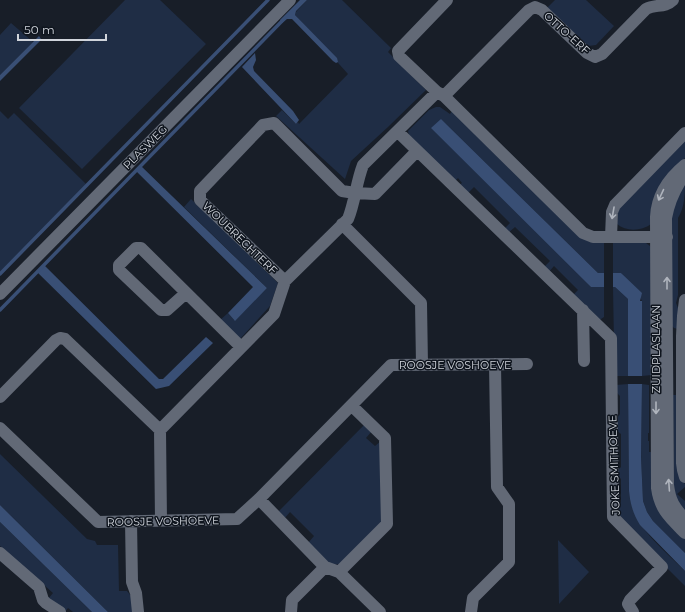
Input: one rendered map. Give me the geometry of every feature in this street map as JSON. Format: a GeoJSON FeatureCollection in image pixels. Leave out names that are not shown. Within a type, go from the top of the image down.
{"type":"FeatureCollection","features":[{"type":"Feature","properties":{"kind":"street","name":"PLASWEG"},"geometry":{"type":"LineString","coordinates":[[0,294],[290,0]]}},
{"type":"Feature","properties":{"kind":"street"},"geometry":{"type":"LineString","coordinates":[[447,0],[398,51],[399,56],[441,94],[583,233],[593,237],[662,238]]}},
{"type":"Feature","properties":{"kind":"street","name":"OTTO-ERF"},"geometry":{"type":"LineString","coordinates":[[441,94],[535,4],[587,53],[595,57],[602,54],[646,9],[651,7],[662,7],[673,0]]}},
{"type":"Feature","properties":{"kind":"street","name":"WOUBRECHTERF"},"geometry":{"type":"LineString","coordinates":[[160,430],[274,314],[285,281],[348,219],[352,211],[363,165],[441,94]]}},
{"type":"Feature","properties":{"kind":"street","name":"WOUBRECHTERF"},"geometry":{"type":"LineString","coordinates":[[285,281],[200,200],[200,191],[263,125],[274,123],[342,190],[356,193],[375,194],[417,151]]}},
{"type":"Feature","properties":{"kind":"street"},"geometry":{"type":"LineString","coordinates":[[398,132],[583,310],[584,360]]}},
{"type":"Feature","properties":{"kind":"street"},"geometry":{"type":"LineString","coordinates":[[611,237],[612,212],[615,205],[685,133]]}},
{"type":"Feature","properties":{"kind":"street","name":"ZUIDPLASLAAN"},"geometry":{"type":"LineString","coordinates":[[685,165],[667,184],[656,206],[662,238],[662,336],[657,488],[663,509],[685,533]]}},
{"type":"Feature","properties":{"kind":"street","name":"ZUIDPLASLAAN"},"geometry":{"type":"LineString","coordinates":[[662,238],[670,201],[675,188],[685,174]]}},
{"type":"Feature","properties":{"kind":"street"},"geometry":{"type":"LineString","coordinates":[[342,224],[421,302],[422,365]]}},
{"type":"Feature","properties":{"kind":"street"},"geometry":{"type":"LineString","coordinates":[[186,293],[167,310],[161,310],[119,270],[119,265],[136,248],[141,248],[241,347]]}},
{"type":"Feature","properties":{"kind":"street"},"geometry":{"type":"LineString","coordinates":[[685,300],[682,316],[684,336],[682,463],[685,477]]}},
{"type":"Feature","properties":{"kind":"street","name":"JOKE SMITHOEVE"},"geometry":{"type":"LineString","coordinates":[[583,310],[611,338],[613,517],[662,567],[630,600],[628,604],[633,612]]}},
{"type":"Feature","properties":{"kind":"street"},"geometry":{"type":"LineString","coordinates":[[662,336],[684,336]]}},
{"type":"Feature","properties":{"kind":"street","name":"ZUIDPLASLAAN"},"geometry":{"type":"LineString","coordinates":[[662,336],[668,378],[668,485],[671,501],[678,512],[685,519]]}},
{"type":"Feature","properties":{"kind":"street"},"geometry":{"type":"LineString","coordinates":[[0,397],[56,340],[60,338],[65,340],[160,430],[161,521]]}},
{"type":"Feature","properties":{"kind":"street"},"geometry":{"type":"LineString","coordinates":[[471,612],[472,598],[509,562],[509,504],[498,487],[495,364]]}},
{"type":"Feature","properties":{"kind":"street","name":"ROOSJE VOSHOEVE"},"geometry":{"type":"LineString","coordinates":[[0,428],[98,522],[237,520],[352,406],[391,365],[527,364]]}},
{"type":"Feature","properties":{"kind":"street"},"geometry":{"type":"LineString","coordinates":[[339,572],[387,524],[385,438],[352,406]]}},
{"type":"Feature","properties":{"kind":"street"},"geometry":{"type":"LineString","coordinates":[[259,499],[325,567],[339,572],[380,612]]}},
{"type":"Feature","properties":{"kind":"street"},"geometry":{"type":"LineString","coordinates":[[131,521],[132,582],[136,593],[138,612]]}},
{"type":"Feature","properties":{"kind":"street"},"geometry":{"type":"LineString","coordinates":[[0,553],[39,587],[43,600],[46,603],[60,612]]}},
{"type":"Feature","properties":{"kind":"street"},"geometry":{"type":"LineString","coordinates":[[291,612],[292,600],[325,567]]}},
{"type":"Feature","properties":{"kind":"shaded area"},"geometry":{"type":"Polygon","coordinates":[[[125,0],[160,0],[206,44],[82,169],[19,108],[125,0]]]}},
{"type":"Feature","properties":{"kind":"shaded area"},"geometry":{"type":"Polygon","coordinates":[[[300,0],[307,0],[296,11],[295,15],[337,58],[338,62],[336,63],[333,61],[292,19],[287,19],[281,23],[280,20],[300,0]]]}},
{"type":"Feature","properties":{"kind":"shaded area"},"geometry":{"type":"Polygon","coordinates":[[[307,0],[342,0],[391,48],[388,52],[426,90],[351,161],[345,179],[276,116],[282,110],[296,124],[298,122],[299,124],[348,74],[295,15],[307,0]]]}},
{"type":"Feature","properties":{"kind":"shaded area"},"geometry":{"type":"Polygon","coordinates":[[[555,0],[586,0],[614,26],[596,45],[588,46],[547,8],[555,0]]]}},
{"type":"Feature","properties":{"kind":"shaded area"},"geometry":{"type":"Polygon","coordinates":[[[11,23],[33,42],[0,75],[0,35],[11,23]]]}},
{"type":"Feature","properties":{"kind":"shaded area"},"geometry":{"type":"Polygon","coordinates":[[[39,36],[41,39],[40,41],[0,81],[0,75],[39,36]]]}},
{"type":"Feature","properties":{"kind":"shaded area"},"geometry":{"type":"Polygon","coordinates":[[[255,53],[256,60],[253,67],[254,71],[293,111],[299,120],[296,124],[242,67],[255,53]]]}},
{"type":"Feature","properties":{"kind":"shaded area"},"geometry":{"type":"Polygon","coordinates":[[[440,107],[450,114],[452,111],[577,235],[604,242],[604,273],[598,273],[441,119],[591,287],[604,287],[604,317],[598,321],[572,296],[578,290],[554,266],[548,273],[543,268],[550,261],[515,227],[508,233],[504,229],[510,223],[474,187],[468,193],[459,185],[462,183],[458,178],[455,181],[409,135],[408,131],[429,110],[440,107]]]}},
{"type":"Feature","properties":{"kind":"shaded area"},"geometry":{"type":"Polygon","coordinates":[[[0,111],[8,119],[14,113],[86,184],[0,274],[0,111]]]}},
{"type":"Feature","properties":{"kind":"shaded area"},"geometry":{"type":"Polygon","coordinates":[[[441,119],[598,273],[604,273],[604,287],[591,287],[431,128],[441,119]]]}},
{"type":"Feature","properties":{"kind":"shaded area"},"geometry":{"type":"Polygon","coordinates":[[[685,139],[685,158],[670,173],[651,224],[634,230],[621,227],[617,224],[618,212],[621,205],[685,139]]]}},
{"type":"Feature","properties":{"kind":"shaded area"},"geometry":{"type":"Polygon","coordinates":[[[141,166],[267,288],[235,321],[228,313],[253,287],[136,171],[141,166]]]}},
{"type":"Feature","properties":{"kind":"shaded area"},"geometry":{"type":"Polygon","coordinates":[[[685,179],[685,195],[678,218],[678,295],[676,303],[678,308],[678,329],[672,326],[670,214],[685,179]]]}},
{"type":"Feature","properties":{"kind":"shaded area"},"geometry":{"type":"Polygon","coordinates":[[[191,199],[278,283],[270,306],[240,339],[220,320],[228,313],[234,320],[267,288],[184,207],[191,199]]]}},
{"type":"Feature","properties":{"kind":"shaded area"},"geometry":{"type":"Polygon","coordinates":[[[613,242],[646,243],[652,250],[652,375],[642,376],[642,301],[621,273],[613,273],[613,242]]]}},
{"type":"Feature","properties":{"kind":"shaded area"},"geometry":{"type":"Polygon","coordinates":[[[44,265],[159,379],[163,379],[206,337],[213,343],[169,386],[156,389],[37,272],[44,265]]]}},
{"type":"Feature","properties":{"kind":"shaded area"},"geometry":{"type":"Polygon","coordinates":[[[613,273],[621,273],[642,293],[640,301],[642,301],[642,376],[628,376],[628,299],[615,287],[613,287],[613,273]]]}},
{"type":"Feature","properties":{"kind":"shaded area"},"geometry":{"type":"Polygon","coordinates":[[[613,287],[615,287],[628,299],[628,376],[617,376],[614,345],[613,287]]]}},
{"type":"Feature","properties":{"kind":"shaded area"},"geometry":{"type":"Polygon","coordinates":[[[628,384],[629,491],[631,503],[635,515],[649,535],[685,571],[685,586],[618,514],[617,506],[621,502],[621,479],[617,475],[617,471],[621,467],[621,434],[617,431],[617,418],[620,414],[620,396],[616,392],[616,385],[628,384]]]}},
{"type":"Feature","properties":{"kind":"shaded area"},"geometry":{"type":"Polygon","coordinates":[[[628,384],[642,384],[641,457],[643,501],[647,512],[653,521],[685,553],[685,571],[640,525],[632,508],[629,491],[628,384]]]}},
{"type":"Feature","properties":{"kind":"shaded area"},"geometry":{"type":"Polygon","coordinates":[[[642,384],[649,385],[649,452],[653,452],[685,538],[685,553],[653,521],[647,512],[643,501],[641,457],[642,384]]]}},
{"type":"Feature","properties":{"kind":"shaded area"},"geometry":{"type":"Polygon","coordinates":[[[673,395],[678,395],[685,484],[685,487],[677,494],[685,501],[685,512],[674,496],[673,395]]]}},
{"type":"Feature","properties":{"kind":"shaded area"},"geometry":{"type":"Polygon","coordinates":[[[365,424],[372,431],[366,438],[375,446],[382,440],[382,522],[340,564],[330,565],[308,543],[314,536],[290,512],[284,519],[278,512],[365,424]]]}},
{"type":"Feature","properties":{"kind":"shaded area"},"geometry":{"type":"Polygon","coordinates":[[[0,454],[87,539],[95,541],[97,545],[118,545],[119,591],[127,591],[132,597],[132,612],[108,612],[0,505],[0,454]]]}},
{"type":"Feature","properties":{"kind":"shaded area"},"geometry":{"type":"Polygon","coordinates":[[[0,505],[108,612],[92,612],[0,522],[0,505]]]}},
{"type":"Feature","properties":{"kind":"shaded area"},"geometry":{"type":"Polygon","coordinates":[[[0,522],[92,612],[73,612],[68,608],[65,612],[48,599],[53,593],[0,546],[0,522]]]}},
{"type":"Feature","properties":{"kind":"shaded area"},"geometry":{"type":"Polygon","coordinates":[[[558,540],[589,572],[559,604],[558,540]]]}},
{"type":"Feature","properties":{"kind":"waterway"},"geometry":{"type":"LineString","coordinates":[[0,274],[268,0]]}},
{"type":"Feature","properties":{"kind":"waterway"},"geometry":{"type":"LineString","coordinates":[[0,310],[284,19]]}}]}
